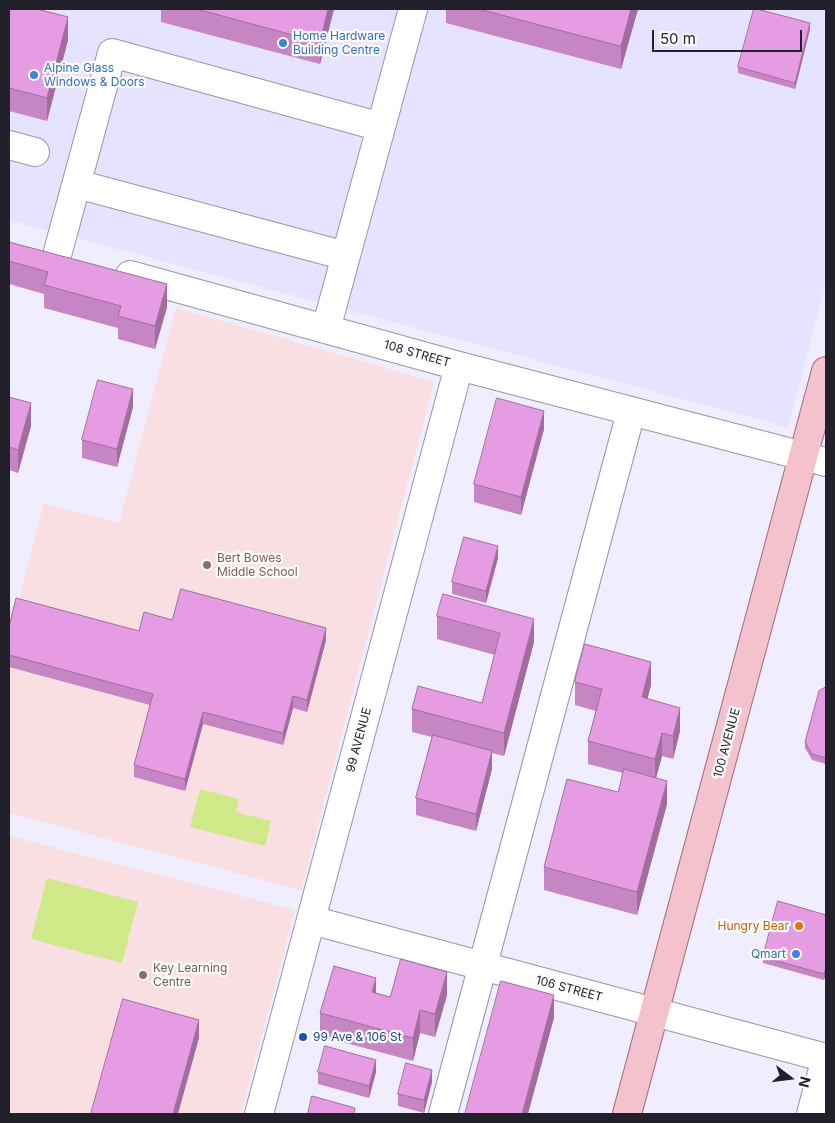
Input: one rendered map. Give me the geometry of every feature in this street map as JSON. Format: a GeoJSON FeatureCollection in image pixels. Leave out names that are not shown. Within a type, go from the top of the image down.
{"type":"FeatureCollection","features":[{"type":"Feature","properties":{"kind":"main road","name":"100 AVENUE"},"geometry":{"type":"LineString","coordinates":[[627,1114],[815,459],[826,371]]}},
{"type":"Feature","properties":{"kind":"street"},"geometry":{"type":"LineString","coordinates":[[326,329],[413,9]]}},
{"type":"Feature","properties":{"kind":"street"},"geometry":{"type":"LineString","coordinates":[[56,255],[112,53],[381,127]]}},
{"type":"Feature","properties":{"kind":"street"},"geometry":{"type":"LineString","coordinates":[[9,145],[34,152]]}},
{"type":"Feature","properties":{"kind":"street"},"geometry":{"type":"LineString","coordinates":[[77,184],[346,256]]}},
{"type":"Feature","properties":{"kind":"street","name":"108 STREET"},"geometry":{"type":"LineString","coordinates":[[105,268],[459,366],[815,459]]}},
{"type":"Feature","properties":{"kind":"street","name":"99 AVENUE"},"geometry":{"type":"LineString","coordinates":[[259,1114],[459,366]]}},
{"type":"Feature","properties":{"kind":"street"},"geometry":{"type":"LineString","coordinates":[[443,1114],[631,412]]}},
{"type":"Feature","properties":{"kind":"street","name":"106 STREET"},"geometry":{"type":"LineString","coordinates":[[311,920],[826,1058]]}},
{"type":"Feature","properties":{"kind":"street"},"geometry":{"type":"LineString","coordinates":[[812,1114],[826,1058]]}},
{"type":"Feature","properties":{"kind":"shaded area"},"geometry":{"type":"Polygon","coordinates":[[[9,9],[826,9],[826,282],[788,427],[9,220],[9,9]]]}},
{"type":"Feature","properties":{"kind":"shaded area","name":"Bert Bowes Middle School"},"geometry":{"type":"Polygon","coordinates":[[[176,308],[434,382],[301,890],[9,813],[9,610],[17,607],[44,503],[119,523],[176,308]]]}},
{"type":"Feature","properties":{"kind":"shaded area","name":"Key Learning Centre"},"geometry":{"type":"Polygon","coordinates":[[[9,836],[295,910],[241,1114],[9,1114],[9,836]]]}},
{"type":"Feature","properties":{"kind":"green space"},"geometry":{"type":"Polygon","coordinates":[[[200,789],[239,799],[236,812],[271,821],[265,846],[190,827],[200,789]]]}},
{"type":"Feature","properties":{"kind":"green space"},"geometry":{"type":"Polygon","coordinates":[[[47,878],[138,902],[122,963],[31,939],[47,878]]]}},
{"type":"Feature","properties":{"kind":"building","name":"Alpine Glass Windows & Doors"},"geometry":{"type":"Polygon","coordinates":[[[9,9],[37,9],[68,17],[47,98],[9,88],[9,9]]]}},
{"type":"Feature","properties":{"kind":"building"},"geometry":{"type":"Polygon","coordinates":[[[197,9],[328,9],[320,42],[197,9]]]}},
{"type":"Feature","properties":{"kind":"building"},"geometry":{"type":"Polygon","coordinates":[[[479,9],[631,9],[621,46],[479,9]]]}},
{"type":"Feature","properties":{"kind":"building"},"geometry":{"type":"Polygon","coordinates":[[[754,9],[810,23],[795,83],[738,67],[754,9]]]}},
{"type":"Feature","properties":{"kind":"building"},"geometry":{"type":"Polygon","coordinates":[[[9,242],[167,284],[155,326],[118,316],[121,306],[44,285],[48,272],[9,261],[9,242]]]}},
{"type":"Feature","properties":{"kind":"building"},"geometry":{"type":"Polygon","coordinates":[[[98,380],[133,389],[117,449],[82,440],[98,380]]]}},
{"type":"Feature","properties":{"kind":"building"},"geometry":{"type":"Polygon","coordinates":[[[9,397],[31,403],[18,450],[9,447],[9,397]]]}},
{"type":"Feature","properties":{"kind":"building"},"geometry":{"type":"Polygon","coordinates":[[[497,398],[544,411],[521,497],[474,484],[497,398]]]}},
{"type":"Feature","properties":{"kind":"building"},"geometry":{"type":"Polygon","coordinates":[[[464,537],[498,546],[486,591],[452,582],[464,537]]]}},
{"type":"Feature","properties":{"kind":"building"},"geometry":{"type":"Polygon","coordinates":[[[181,589],[326,628],[307,700],[293,696],[283,733],[203,712],[185,779],[134,765],[153,694],[9,655],[9,627],[16,598],[139,631],[144,612],[172,620],[181,589]]]}},
{"type":"Feature","properties":{"kind":"building"},"geometry":{"type":"Polygon","coordinates":[[[443,594],[534,619],[504,733],[412,709],[418,686],[482,703],[500,633],[437,616],[443,594]]]}},
{"type":"Feature","properties":{"kind":"building"},"geometry":{"type":"Polygon","coordinates":[[[585,644],[651,662],[642,697],[680,708],[673,736],[662,733],[655,759],[588,741],[602,689],[575,682],[585,644]]]}},
{"type":"Feature","properties":{"kind":"building"},"geometry":{"type":"Polygon","coordinates":[[[826,687],[826,758],[812,754],[805,742],[819,691],[826,687]]]}},
{"type":"Feature","properties":{"kind":"building"},"geometry":{"type":"Polygon","coordinates":[[[433,735],[492,751],[476,814],[416,798],[433,735]]]}},
{"type":"Feature","properties":{"kind":"building"},"geometry":{"type":"Polygon","coordinates":[[[624,769],[667,781],[637,892],[544,867],[567,779],[618,792],[624,769]]]}},
{"type":"Feature","properties":{"kind":"building"},"geometry":{"type":"Polygon","coordinates":[[[778,901],[826,915],[826,967],[824,974],[763,957],[778,901]]]}},
{"type":"Feature","properties":{"kind":"building"},"geometry":{"type":"Polygon","coordinates":[[[401,959],[447,972],[435,1014],[420,1010],[413,1038],[320,1013],[334,966],[376,978],[372,992],[390,997],[401,959]]]}},
{"type":"Feature","properties":{"kind":"building"},"geometry":{"type":"Polygon","coordinates":[[[501,981],[554,995],[522,1114],[465,1114],[501,981]]]}},
{"type":"Feature","properties":{"kind":"building"},"geometry":{"type":"Polygon","coordinates":[[[123,999],[199,1020],[173,1114],[91,1114],[123,999]]]}},
{"type":"Feature","properties":{"kind":"building"},"geometry":{"type":"Polygon","coordinates":[[[325,1046],[376,1060],[369,1086],[318,1072],[325,1046]]]}},
{"type":"Feature","properties":{"kind":"building"},"geometry":{"type":"Polygon","coordinates":[[[406,1063],[432,1070],[424,1100],[398,1094],[406,1063]]]}},
{"type":"Feature","properties":{"kind":"building"},"geometry":{"type":"Polygon","coordinates":[[[312,1096],[355,1108],[354,1114],[308,1114],[312,1096]]]}},
{"type":"Feature","properties":{"kind":"place","name":"Home Hardware Building Centre"},"geometry":{"type":"Point","coordinates":[283,43]}},
{"type":"Feature","properties":{"kind":"place","name":"Alpine Glass Windows & Doors"},"geometry":{"type":"Point","coordinates":[34,75]}},
{"type":"Feature","properties":{"kind":"place","name":"Bert Bowes Middle School"},"geometry":{"type":"Point","coordinates":[207,565]}},
{"type":"Feature","properties":{"kind":"place","name":"Hungry Bear"},"geometry":{"type":"Point","coordinates":[799,926]}},
{"type":"Feature","properties":{"kind":"place","name":"Qmart"},"geometry":{"type":"Point","coordinates":[796,954]}},
{"type":"Feature","properties":{"kind":"place","name":"Key Learning Centre"},"geometry":{"type":"Point","coordinates":[143,975]}},
{"type":"Feature","properties":{"kind":"place","name":"99 Ave & 106 St"},"geometry":{"type":"Point","coordinates":[303,1037]}}]}
